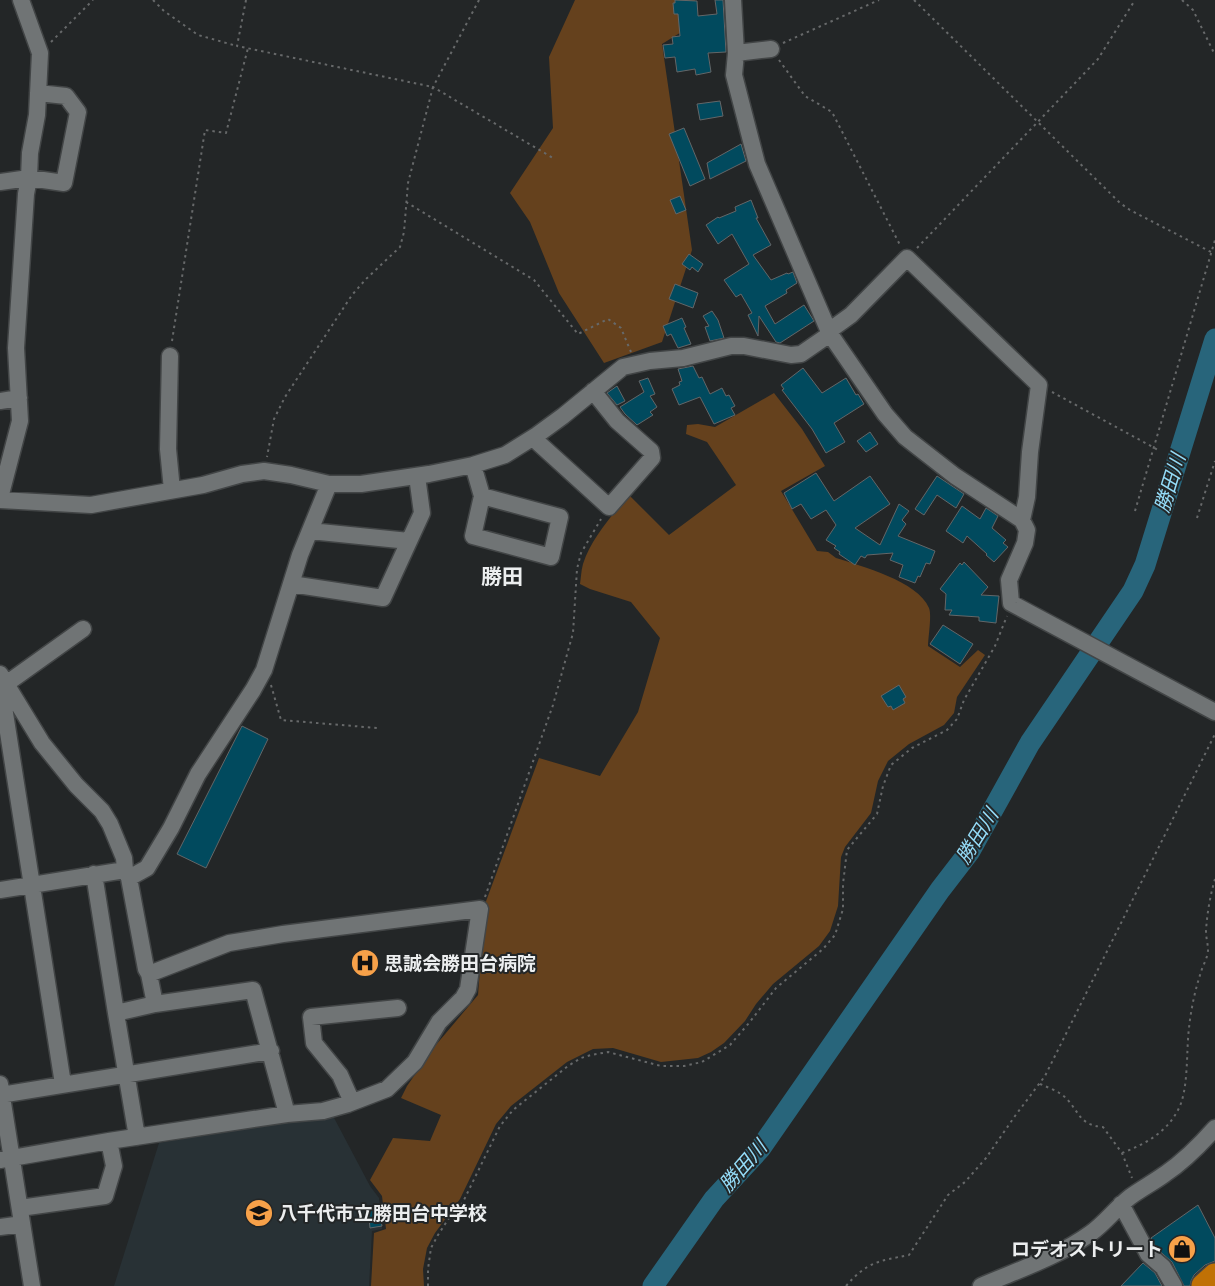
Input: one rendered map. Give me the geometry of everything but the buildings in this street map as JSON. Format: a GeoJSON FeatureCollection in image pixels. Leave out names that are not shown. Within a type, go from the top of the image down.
{"type":"FeatureCollection","features":[{"type":"Feature","properties":{"kind":"highway"},"geometry":{"type":"LineString","coordinates":[[1204,1286],[1215,1276]]}},
{"type":"Feature","properties":{"kind":"street"},"geometry":{"type":"LineString","coordinates":[[21,0],[40,53],[37,114],[30,154],[22,231],[16,348],[20,421],[0,499],[91,505],[203,485],[242,474],[264,471],[329,484],[362,484],[473,465],[505,455],[533,438],[623,367],[683,358],[732,346],[744,346],[791,355],[801,354],[830,334],[833,328],[851,315],[907,258],[1039,385],[1030,452],[1028,497],[1022,520]]}},
{"type":"Feature","properties":{"kind":"street"},"geometry":{"type":"LineString","coordinates":[[733,0],[736,54],[734,75],[756,164],[830,334],[885,414],[904,437],[955,476],[1022,520],[1027,530],[1025,542],[1010,580],[1011,603],[1215,712]]}},
{"type":"Feature","properties":{"kind":"street"},"geometry":{"type":"LineString","coordinates":[[736,54],[771,48]]}},
{"type":"Feature","properties":{"kind":"street"},"geometry":{"type":"LineString","coordinates":[[0,182],[29,178],[64,183],[78,112],[66,96],[38,94]]}},
{"type":"Feature","properties":{"kind":"street"},"geometry":{"type":"LineString","coordinates":[[170,356],[168,449],[172,490]]}},
{"type":"Feature","properties":{"kind":"street"},"geometry":{"type":"LineString","coordinates":[[533,438],[609,507],[652,458],[651,451],[617,421],[593,391]]}},
{"type":"Feature","properties":{"kind":"street"},"geometry":{"type":"LineString","coordinates":[[0,401],[19,398]]}},
{"type":"Feature","properties":{"kind":"street"},"geometry":{"type":"LineString","coordinates":[[473,465],[482,496],[473,536],[551,557],[560,517],[482,496]]}},
{"type":"Feature","properties":{"kind":"street"},"geometry":{"type":"LineString","coordinates":[[291,584],[383,598],[422,513],[417,476]]}},
{"type":"Feature","properties":{"kind":"street"},"geometry":{"type":"LineString","coordinates":[[0,890],[94,874],[127,874],[147,868],[171,828],[198,774],[253,690],[266,664],[291,584],[329,484]]}},
{"type":"Feature","properties":{"kind":"street"},"geometry":{"type":"LineString","coordinates":[[310,531],[409,541]]}},
{"type":"Feature","properties":{"kind":"street"},"geometry":{"type":"LineString","coordinates":[[4,687],[83,629]]}},
{"type":"Feature","properties":{"kind":"street"},"geometry":{"type":"LineString","coordinates":[[4,687],[42,743],[76,785],[102,811],[110,824],[124,858],[154,1004]]}},
{"type":"Feature","properties":{"kind":"street"},"geometry":{"type":"LineString","coordinates":[[4,687],[63,1084]]}},
{"type":"Feature","properties":{"kind":"street"},"geometry":{"type":"LineString","coordinates":[[94,874],[137,1137]]}},
{"type":"Feature","properties":{"kind":"street"},"geometry":{"type":"LineString","coordinates":[[6,1159],[287,1114],[323,1111],[387,1089],[415,1062],[439,1022],[463,998],[468,989],[480,909],[282,934],[229,943],[149,974]]}},
{"type":"Feature","properties":{"kind":"street"},"geometry":{"type":"LineString","coordinates":[[116,1013],[154,1004],[253,990],[287,1114]]}},
{"type":"Feature","properties":{"kind":"street"},"geometry":{"type":"LineString","coordinates":[[352,1102],[340,1075],[314,1043],[311,1017],[398,1008]]}},
{"type":"Feature","properties":{"kind":"street"},"geometry":{"type":"LineString","coordinates":[[32,1286],[21,1216],[6,1159],[1,1091],[63,1084],[271,1050]]}},
{"type":"Feature","properties":{"kind":"street"},"geometry":{"type":"LineString","coordinates":[[981,1286],[1044,1259],[1074,1244],[1092,1232],[1121,1204],[1184,1160],[1215,1128]]}},
{"type":"Feature","properties":{"kind":"street"},"geometry":{"type":"LineString","coordinates":[[0,1227],[21,1216],[105,1196],[114,1166],[109,1141]]}},
{"type":"Feature","properties":{"kind":"street"},"geometry":{"type":"LineString","coordinates":[[1121,1204],[1148,1254],[1163,1267],[1174,1286]]}},
{"type":"Feature","properties":{"kind":"path"},"geometry":{"type":"LineString","coordinates":[[40,53],[93,0]]}},
{"type":"Feature","properties":{"kind":"path"},"geometry":{"type":"LineString","coordinates":[[153,0],[164,11],[198,35],[237,46],[433,87],[553,158]]}},
{"type":"Feature","properties":{"kind":"path"},"geometry":{"type":"LineString","coordinates":[[237,46],[246,0]]}},
{"type":"Feature","properties":{"kind":"path"},"geometry":{"type":"LineString","coordinates":[[264,471],[274,420],[285,397],[352,295],[400,247],[404,232],[408,182],[433,87],[479,0]]}},
{"type":"Feature","properties":{"kind":"path"},"geometry":{"type":"LineString","coordinates":[[879,0],[771,48],[805,96],[832,112],[907,258],[1098,59],[1135,0]]}},
{"type":"Feature","properties":{"kind":"path"},"geometry":{"type":"LineString","coordinates":[[914,0],[1120,202],[1130,210],[1211,252]]}},
{"type":"Feature","properties":{"kind":"path"},"geometry":{"type":"LineString","coordinates":[[1182,0],[1193,10],[1215,55]]}},
{"type":"Feature","properties":{"kind":"path"},"geometry":{"type":"LineString","coordinates":[[170,356],[205,130],[226,133],[248,48]]}},
{"type":"Feature","properties":{"kind":"path"},"geometry":{"type":"LineString","coordinates":[[406,202],[534,280],[578,334],[608,319],[621,328],[636,364]]}},
{"type":"Feature","properties":{"kind":"path"},"geometry":{"type":"LineString","coordinates":[[1135,511],[1215,240]]}},
{"type":"Feature","properties":{"kind":"path"},"geometry":{"type":"LineString","coordinates":[[1039,385],[1160,452]]}},
{"type":"Feature","properties":{"kind":"path"},"geometry":{"type":"LineString","coordinates":[[1196,518],[1215,461]]}},
{"type":"Feature","properties":{"kind":"path"},"geometry":{"type":"LineString","coordinates":[[1210,478],[1215,481]]}},
{"type":"Feature","properties":{"kind":"path"},"geometry":{"type":"LineString","coordinates":[[480,909],[555,696],[573,632],[577,569],[582,553],[609,507]]}},
{"type":"Feature","properties":{"kind":"path"},"geometry":{"type":"LineString","coordinates":[[428,1286],[429,1262],[432,1248],[438,1235],[451,1215],[462,1204],[500,1126],[513,1110],[568,1066],[581,1058],[591,1055],[608,1052],[661,1066],[684,1066],[710,1058],[730,1045],[776,988],[822,949],[835,934],[843,908],[843,884],[848,850],[877,814],[883,786],[891,765],[912,748],[947,730],[957,719],[964,700],[995,646],[1006,621],[1011,603]]}},
{"type":"Feature","properties":{"kind":"path"},"geometry":{"type":"LineString","coordinates":[[266,664],[281,720],[377,728]]}},
{"type":"Feature","properties":{"kind":"path"},"geometry":{"type":"LineString","coordinates":[[846,1286],[859,1271],[879,1260],[908,1255],[948,1195],[965,1182],[986,1158],[1040,1084],[1057,1055],[1215,734]]}},
{"type":"Feature","properties":{"kind":"path"},"geometry":{"type":"LineString","coordinates":[[1122,1153],[1144,1144],[1159,1134],[1170,1123],[1179,1109],[1184,1096],[1189,1028],[1194,997],[1208,952],[1206,932],[1210,894],[1215,879]]}},
{"type":"Feature","properties":{"kind":"path"},"geometry":{"type":"LineString","coordinates":[[1040,1084],[1062,1094],[1084,1121],[1092,1126],[1103,1127],[1122,1153],[1130,1169],[1137,1192]]}},
{"type":"Feature","properties":{"kind":"shaded area"},"geometry":{"type":"Polygon","coordinates":[[[575,0],[695,0],[691,26],[662,44],[692,250],[662,342],[604,363],[559,293],[530,222],[510,193],[553,128],[549,57],[575,0]]]}},
{"type":"Feature","properties":{"kind":"shaded area"},"geometry":{"type":"Polygon","coordinates":[[[774,393],[802,429],[825,466],[781,491],[817,551],[828,552],[836,558],[888,576],[901,582],[923,598],[930,611],[928,646],[960,667],[978,650],[985,655],[957,697],[954,713],[944,725],[909,744],[888,761],[878,781],[871,813],[845,847],[841,857],[838,906],[830,931],[819,946],[773,984],[745,1021],[724,1043],[698,1058],[661,1062],[613,1048],[593,1049],[567,1062],[511,1106],[496,1124],[460,1199],[435,1233],[427,1248],[423,1269],[424,1286],[371,1286],[374,1233],[386,1229],[382,1196],[370,1180],[393,1138],[430,1141],[441,1115],[401,1098],[407,1086],[435,1046],[478,995],[485,904],[539,758],[600,776],[638,712],[660,638],[631,602],[580,584],[582,567],[591,545],[629,495],[669,535],[736,485],[707,442],[686,434],[687,425],[698,424],[715,427],[774,393]]]}},
{"type":"Feature","properties":{"kind":"shaded area","name":"八千代市立勝田台中学校"},"geometry":{"type":"Polygon","coordinates":[[[332,1114],[370,1186],[379,1198],[382,1229],[372,1231],[369,1286],[114,1286],[159,1143],[332,1114]]]}},
{"type":"Feature","properties":{"kind":"waterway","name":"勝田川"},"geometry":{"type":"LineString","coordinates":[[653,1286],[714,1199],[760,1149],[940,890],[970,851],[1030,743],[1133,591],[1145,565],[1215,339]]}},
{"type":"Feature","properties":{"kind":"place","name":"思誠会勝田台病院"},"geometry":{"type":"Point","coordinates":[365,963]}},
{"type":"Feature","properties":{"kind":"place","name":"八千代市立勝田台中学校"},"geometry":{"type":"Point","coordinates":[259,1213]}},
{"type":"Feature","properties":{"kind":"place","name":"ロデオストリート"},"geometry":{"type":"Point","coordinates":[1182,1249]}},
{"type":"Feature","properties":{"kind":"district","name":"勝田"},"geometry":{"type":"Point","coordinates":[502,577]}}]}
